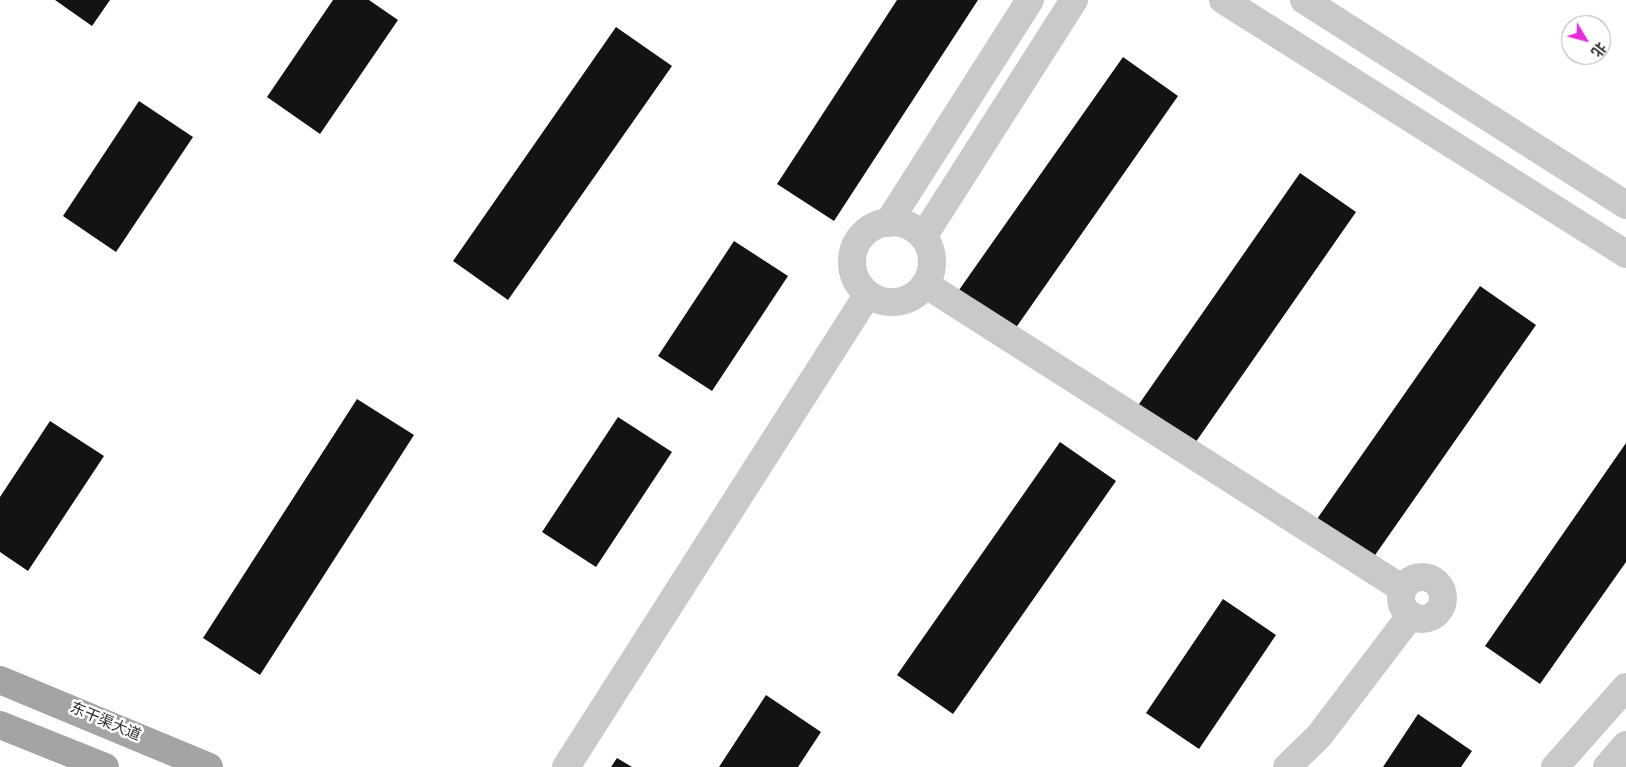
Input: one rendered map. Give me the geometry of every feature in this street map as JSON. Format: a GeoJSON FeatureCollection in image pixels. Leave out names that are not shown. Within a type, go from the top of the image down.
{"type":"FeatureCollection","features":[{"type":"Feature","properties":{"kind":"main road","name":"东干渠大道"},"geometry":{"type":"LineString","coordinates":[[0,680],[209,767]]}},
{"type":"Feature","properties":{"kind":"main road"},"geometry":{"type":"LineString","coordinates":[[0,725],[105,767]]}},
{"type":"Feature","properties":{"kind":"street"},"geometry":{"type":"LineString","coordinates":[[888,223],[1030,0]]}},
{"type":"Feature","properties":{"kind":"street"},"geometry":{"type":"LineString","coordinates":[[923,237],[1074,0]]}},
{"type":"Feature","properties":{"kind":"street"},"geometry":{"type":"LineString","coordinates":[[1223,0],[1626,254]]}},
{"type":"Feature","properties":{"kind":"street"},"geometry":{"type":"LineString","coordinates":[[1304,0],[1626,205]]}},
{"type":"Feature","properties":{"kind":"street"},"geometry":{"type":"LineString","coordinates":[[888,223],[908,225],[923,237],[929,248],[932,260],[930,273],[925,284],[911,298],[900,302],[886,302],[862,290],[855,278],[852,265],[853,251],[860,238],[869,229],[888,223]]}},
{"type":"Feature","properties":{"kind":"street"},"geometry":{"type":"LineString","coordinates":[[925,284],[1403,589]]}},
{"type":"Feature","properties":{"kind":"street"},"geometry":{"type":"LineString","coordinates":[[566,767],[868,294]]}},
{"type":"Feature","properties":{"kind":"street"},"geometry":{"type":"LineString","coordinates":[[1426,577],[1439,584],[1442,590],[1442,605],[1434,616],[1421,619],[1411,615],[1404,609],[1401,602],[1403,589],[1412,579],[1426,577]]}},
{"type":"Feature","properties":{"kind":"street"},"geometry":{"type":"LineString","coordinates":[[1287,767],[1319,736],[1411,615]]}},
{"type":"Feature","properties":{"kind":"street"},"geometry":{"type":"LineString","coordinates":[[1555,767],[1626,687]]}},
{"type":"Feature","properties":{"kind":"street"},"geometry":{"type":"LineString","coordinates":[[1607,767],[1626,745]]}},
{"type":"Feature","properties":{"kind":"building"},"geometry":{"type":"Polygon","coordinates":[[[55,0],[110,0],[92,26],[55,0]]]}},
{"type":"Feature","properties":{"kind":"building"},"geometry":{"type":"Polygon","coordinates":[[[333,0],[369,0],[398,20],[320,134],[267,97],[333,0]]]}},
{"type":"Feature","properties":{"kind":"building"},"geometry":{"type":"Polygon","coordinates":[[[897,0],[978,0],[834,221],[777,184],[897,0]]]}},
{"type":"Feature","properties":{"kind":"building"},"geometry":{"type":"Polygon","coordinates":[[[616,27],[672,66],[508,300],[453,261],[616,27]]]}},
{"type":"Feature","properties":{"kind":"building"},"geometry":{"type":"Polygon","coordinates":[[[1123,57],[1178,96],[1015,329],[959,290],[1123,57]]]}},
{"type":"Feature","properties":{"kind":"building"},"geometry":{"type":"Polygon","coordinates":[[[139,101],[193,137],[116,252],[63,216],[139,101]]]}},
{"type":"Feature","properties":{"kind":"building"},"geometry":{"type":"Polygon","coordinates":[[[1300,173],[1356,212],[1193,446],[1137,407],[1300,173]]]}},
{"type":"Feature","properties":{"kind":"building"},"geometry":{"type":"Polygon","coordinates":[[[734,241],[788,276],[712,391],[658,356],[734,241]]]}},
{"type":"Feature","properties":{"kind":"building"},"geometry":{"type":"Polygon","coordinates":[[[1480,286],[1536,325],[1373,558],[1317,519],[1480,286]]]}},
{"type":"Feature","properties":{"kind":"building"},"geometry":{"type":"Polygon","coordinates":[[[357,399],[414,435],[260,675],[203,638],[357,399]]]}},
{"type":"Feature","properties":{"kind":"building"},"geometry":{"type":"Polygon","coordinates":[[[618,417],[672,452],[596,567],[542,532],[618,417]]]}},
{"type":"Feature","properties":{"kind":"building"},"geometry":{"type":"Polygon","coordinates":[[[50,421],[104,456],[28,571],[0,552],[0,497],[50,421]]]}},
{"type":"Feature","properties":{"kind":"building"},"geometry":{"type":"Polygon","coordinates":[[[1060,442],[1116,481],[953,714],[897,675],[1060,442]]]}},
{"type":"Feature","properties":{"kind":"building"},"geometry":{"type":"Polygon","coordinates":[[[1626,443],[1626,562],[1540,684],[1485,646],[1626,443]]]}},
{"type":"Feature","properties":{"kind":"building"},"geometry":{"type":"Polygon","coordinates":[[[1223,599],[1276,635],[1199,749],[1146,713],[1223,599]]]}},
{"type":"Feature","properties":{"kind":"building"},"geometry":{"type":"Polygon","coordinates":[[[766,695],[821,732],[798,767],[719,767],[766,695]]]}},
{"type":"Feature","properties":{"kind":"building"},"geometry":{"type":"Polygon","coordinates":[[[1418,714],[1472,751],[1461,767],[1383,767],[1418,714]]]}},
{"type":"Feature","properties":{"kind":"building"},"geometry":{"type":"Polygon","coordinates":[[[617,758],[632,767],[611,767],[617,758]]]}}]}
